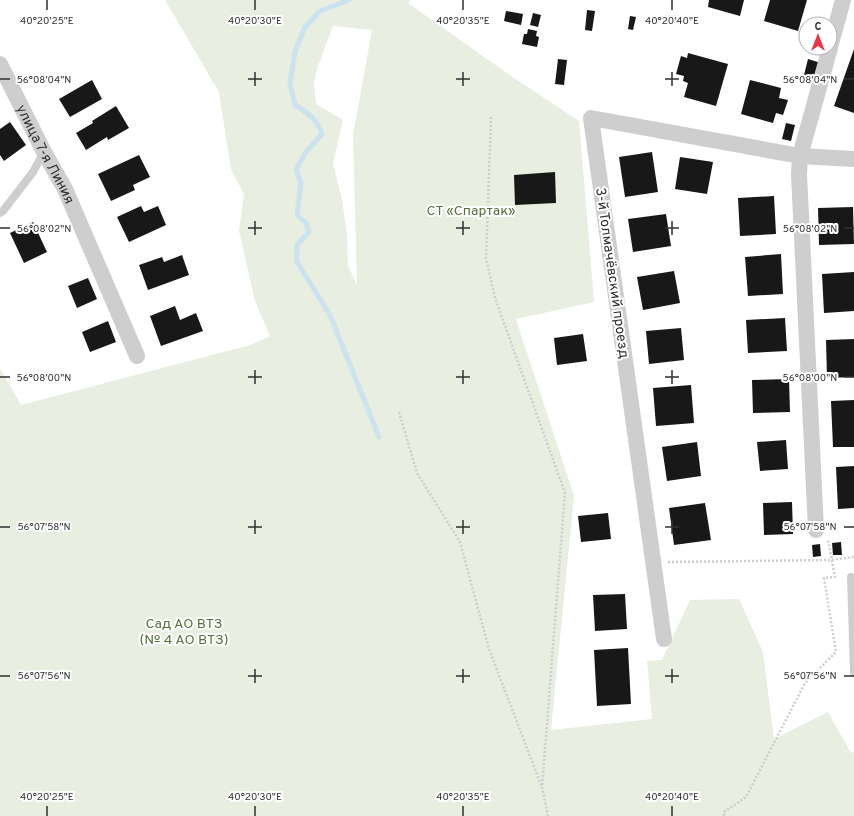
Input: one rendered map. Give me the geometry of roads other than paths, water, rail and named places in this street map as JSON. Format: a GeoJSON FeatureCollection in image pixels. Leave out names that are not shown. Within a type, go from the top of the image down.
{"type":"FeatureCollection","features":[{"type":"Feature","properties":{"kind":"street"},"geometry":{"type":"LineString","coordinates":[[838,18],[843,0]]}},
{"type":"Feature","properties":{"kind":"street"},"geometry":{"type":"LineString","coordinates":[[816,530],[798,174],[800,156],[828,56]]}},
{"type":"Feature","properties":{"kind":"street","name":"улица 7-я Линия"},"geometry":{"type":"LineString","coordinates":[[0,64],[44,152],[65,189],[136,356]]}},
{"type":"Feature","properties":{"kind":"street","name":"3-й Толмачёвский проезд"},"geometry":{"type":"LineString","coordinates":[[664,639],[591,118],[800,156]]}},
{"type":"Feature","properties":{"kind":"street"},"geometry":{"type":"LineString","coordinates":[[800,156],[854,159]]}},
{"type":"Feature","properties":{"kind":"lane"},"geometry":{"type":"LineString","coordinates":[[0,213],[33,172],[44,152]]}},
{"type":"Feature","properties":{"kind":"lane"},"geometry":{"type":"LineString","coordinates":[[851,577],[854,672]]}},
{"type":"Feature","properties":{"kind":"waterway"},"geometry":{"type":"LineString","coordinates":[[349,0],[320,11],[305,27],[295,52],[290,83],[295,105],[312,117],[318,124],[322,134],[306,152],[296,170],[301,183],[297,215],[306,223],[309,232],[297,245],[297,262],[330,315],[379,437]]}},
{"type":"Feature","properties":{"kind":"park label","name":"СТ «Спартак»"},"geometry":{"type":"Point","coordinates":[471,210]}},
{"type":"Feature","properties":{"kind":"park label","name":"Сад АО ВТЗ (№ 4 АО ВТЗ)"},"geometry":{"type":"Point","coordinates":[184,632]}}]}
